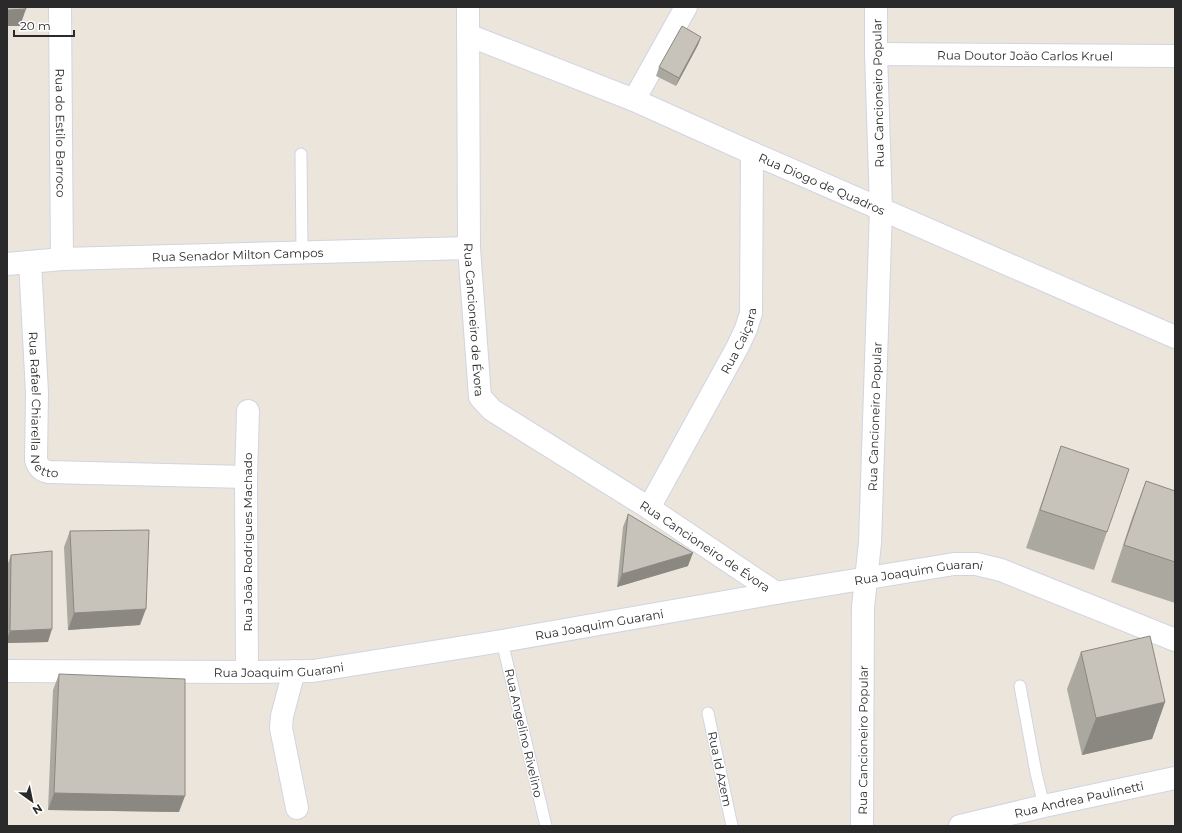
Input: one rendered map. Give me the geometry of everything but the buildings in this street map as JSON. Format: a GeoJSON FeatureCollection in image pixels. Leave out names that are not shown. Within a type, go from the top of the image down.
{"type":"FeatureCollection","features":[{"type":"Feature","properties":{"kind":"street","name":"Rua do Estilo Barroco"},"geometry":{"type":"LineString","coordinates":[[60,7],[62,259]]}},
{"type":"Feature","properties":{"kind":"street","name":"Rua Cancioneiro de Évora"},"geometry":{"type":"LineString","coordinates":[[468,7],[469,248],[480,397],[492,410],[649,508],[776,593]]}},
{"type":"Feature","properties":{"kind":"street"},"geometry":{"type":"LineString","coordinates":[[634,100],[686,7]]}},
{"type":"Feature","properties":{"kind":"street","name":"Rua Cancioneiro Popular"},"geometry":{"type":"LineString","coordinates":[[862,826],[863,607],[870,543],[881,208],[876,7]]}},
{"type":"Feature","properties":{"kind":"street","name":"Rua Diogo de Quadros"},"geometry":{"type":"LineString","coordinates":[[468,35],[634,100],[1175,337]]}},
{"type":"Feature","properties":{"kind":"street","name":"Rua Doutor João Carlos Kruel"},"geometry":{"type":"LineString","coordinates":[[876,54],[1175,56]]}},
{"type":"Feature","properties":{"kind":"street","name":"Rua Caiçara"},"geometry":{"type":"LineString","coordinates":[[649,508],[737,348],[746,329],[751,312],[752,153]]}},
{"type":"Feature","properties":{"kind":"street","name":"Rua Senador Milton Campos"},"geometry":{"type":"LineString","coordinates":[[7,264],[62,259],[469,248]]}},
{"type":"Feature","properties":{"kind":"street","name":"Rua Rafael Chiarella Netto"},"geometry":{"type":"LineString","coordinates":[[30,262],[37,393],[37,465],[44,471],[49,472],[246,477]]}},
{"type":"Feature","properties":{"kind":"street","name":"Rua João Rodrigues Machado"},"geometry":{"type":"LineString","coordinates":[[247,672],[246,477],[248,411]]}},
{"type":"Feature","properties":{"kind":"street","name":"Rua Joaquim Guarani"},"geometry":{"type":"LineString","coordinates":[[7,671],[313,671],[502,641],[776,593],[954,564],[976,564],[1001,570],[1175,640]]}},
{"type":"Feature","properties":{"kind":"street"},"geometry":{"type":"LineString","coordinates":[[294,671],[280,728],[298,808]]}},
{"type":"Feature","properties":{"kind":"street","name":"Rua Andrea Paulinetti"},"geometry":{"type":"LineString","coordinates":[[960,826],[1044,806],[1175,778]]}},
{"type":"Feature","properties":{"kind":"lane"},"geometry":{"type":"LineString","coordinates":[[302,154],[302,252]]}},
{"type":"Feature","properties":{"kind":"lane","name":"Rua Angelino Rivelino"},"geometry":{"type":"LineString","coordinates":[[502,641],[546,826]]}},
{"type":"Feature","properties":{"kind":"lane"},"geometry":{"type":"LineString","coordinates":[[1020,686],[1036,773],[1044,806]]}},
{"type":"Feature","properties":{"kind":"lane","name":"Rua Id Azem"},"geometry":{"type":"LineString","coordinates":[[708,713],[732,826]]}}]}
